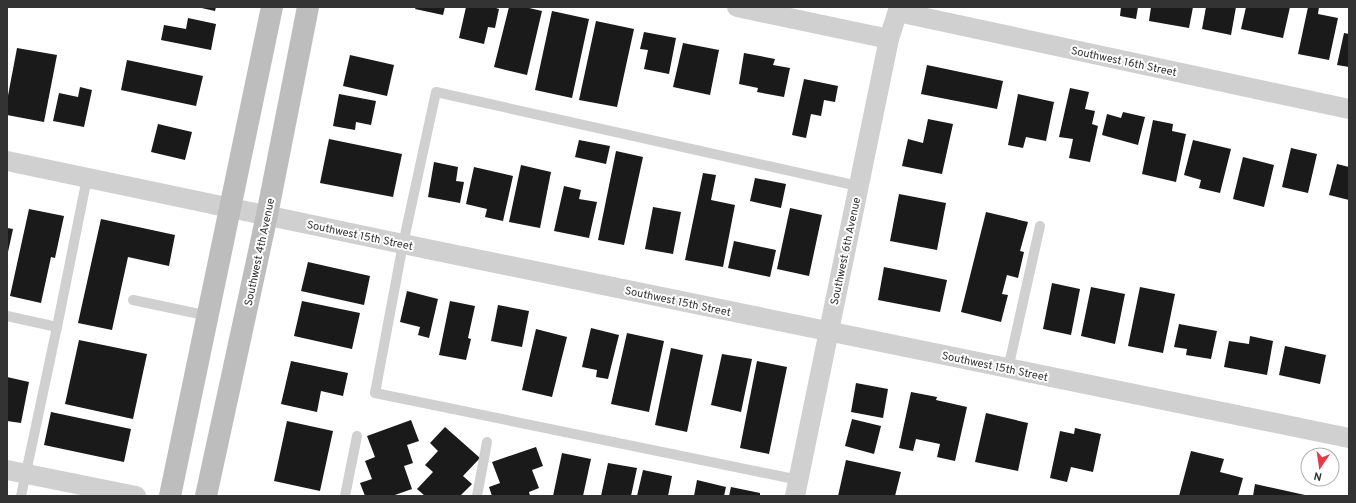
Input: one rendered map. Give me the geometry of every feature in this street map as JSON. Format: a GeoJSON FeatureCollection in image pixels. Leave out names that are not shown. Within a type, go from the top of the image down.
{"type":"FeatureCollection","features":[{"type":"Feature","properties":{"kind":"main road"},"geometry":{"type":"LineString","coordinates":[[170,496],[209,316],[272,7]]}},
{"type":"Feature","properties":{"kind":"main road","name":"Southwest 4th Avenue"},"geometry":{"type":"LineString","coordinates":[[206,496],[267,215],[308,7]]}},
{"type":"Feature","properties":{"kind":"street"},"geometry":{"type":"LineString","coordinates":[[737,7],[889,39]]}},
{"type":"Feature","properties":{"kind":"street","name":"Southwest 6th Avenue"},"geometry":{"type":"LineString","coordinates":[[797,488],[889,39],[898,10]]}},
{"type":"Feature","properties":{"kind":"street","name":"Southwest 16th Street"},"geometry":{"type":"LineString","coordinates":[[898,10],[1349,109]]}},
{"type":"Feature","properties":{"kind":"street","name":"Southwest 15th Street"},"geometry":{"type":"LineString","coordinates":[[7,160],[403,244],[1349,438]]}},
{"type":"Feature","properties":{"kind":"street"},"geometry":{"type":"LineString","coordinates":[[16,472],[136,496]]}},
{"type":"Feature","properties":{"kind":"lane"},"geometry":{"type":"LineString","coordinates":[[797,488],[375,393],[403,244],[436,92],[858,186]]}},
{"type":"Feature","properties":{"kind":"lane"},"geometry":{"type":"LineString","coordinates":[[21,496],[16,472],[57,327],[87,178]]}},
{"type":"Feature","properties":{"kind":"lane"},"geometry":{"type":"LineString","coordinates":[[1008,369],[1040,226]]}},
{"type":"Feature","properties":{"kind":"lane"},"geometry":{"type":"LineString","coordinates":[[133,300],[209,316]]}},
{"type":"Feature","properties":{"kind":"lane"},"geometry":{"type":"LineString","coordinates":[[7,316],[57,327]]}},
{"type":"Feature","properties":{"kind":"lane"},"geometry":{"type":"LineString","coordinates":[[345,496],[357,436]]}},
{"type":"Feature","properties":{"kind":"lane"},"geometry":{"type":"LineString","coordinates":[[477,496],[487,442]]}},
{"type":"Feature","properties":{"kind":"building"},"geometry":{"type":"Polygon","coordinates":[[[197,7],[216,7],[215,11],[197,7]]]}},
{"type":"Feature","properties":{"kind":"building"},"geometry":{"type":"Polygon","coordinates":[[[416,7],[445,7],[443,15],[415,9],[416,7]]]}},
{"type":"Feature","properties":{"kind":"building"},"geometry":{"type":"Polygon","coordinates":[[[466,7],[493,7],[499,9],[495,28],[488,27],[484,44],[459,38],[466,7]]]}},
{"type":"Feature","properties":{"kind":"building"},"geometry":{"type":"Polygon","coordinates":[[[509,7],[525,7],[542,11],[527,75],[494,67],[509,7]]]}},
{"type":"Feature","properties":{"kind":"building"},"geometry":{"type":"Polygon","coordinates":[[[1121,7],[1138,7],[1136,19],[1120,16],[1121,7]]]}},
{"type":"Feature","properties":{"kind":"building"},"geometry":{"type":"Polygon","coordinates":[[[1151,7],[1193,7],[1189,28],[1149,21],[1151,7]]]}},
{"type":"Feature","properties":{"kind":"building"},"geometry":{"type":"Polygon","coordinates":[[[1206,7],[1236,7],[1231,35],[1202,29],[1206,7]]]}},
{"type":"Feature","properties":{"kind":"building"},"geometry":{"type":"Polygon","coordinates":[[[1246,7],[1290,7],[1283,38],[1241,29],[1246,7]]]}},
{"type":"Feature","properties":{"kind":"building"},"geometry":{"type":"Polygon","coordinates":[[[1308,7],[1319,7],[1318,14],[1338,18],[1329,60],[1298,54],[1308,7]]]}},
{"type":"Feature","properties":{"kind":"building"},"geometry":{"type":"Polygon","coordinates":[[[552,11],[589,19],[572,98],[535,90],[552,11]]]}},
{"type":"Feature","properties":{"kind":"building"},"geometry":{"type":"Polygon","coordinates":[[[188,18],[216,24],[211,50],[161,40],[164,25],[186,29],[188,18]]]}},
{"type":"Feature","properties":{"kind":"building"},"geometry":{"type":"Polygon","coordinates":[[[596,21],[634,29],[617,107],[579,100],[596,21]]]}},
{"type":"Feature","properties":{"kind":"building"},"geometry":{"type":"Polygon","coordinates":[[[644,32],[676,38],[669,74],[644,69],[648,50],[640,49],[644,32]]]}},
{"type":"Feature","properties":{"kind":"building"},"geometry":{"type":"Polygon","coordinates":[[[1344,33],[1349,34],[1349,67],[1337,65],[1344,33]]]}},
{"type":"Feature","properties":{"kind":"building"},"geometry":{"type":"Polygon","coordinates":[[[683,43],[719,50],[710,95],[673,87],[683,43]]]}},
{"type":"Feature","properties":{"kind":"building"},"geometry":{"type":"Polygon","coordinates":[[[17,48],[57,55],[44,122],[7,115],[7,101],[17,48]]]}},
{"type":"Feature","properties":{"kind":"building"},"geometry":{"type":"Polygon","coordinates":[[[744,53],[775,59],[773,65],[790,68],[784,97],[757,92],[758,88],[739,84],[744,53]]]}},
{"type":"Feature","properties":{"kind":"building"},"geometry":{"type":"Polygon","coordinates":[[[350,55],[394,65],[387,96],[343,86],[350,55]]]}},
{"type":"Feature","properties":{"kind":"building"},"geometry":{"type":"Polygon","coordinates":[[[127,60],[203,76],[196,106],[121,90],[127,60]]]}},
{"type":"Feature","properties":{"kind":"building"},"geometry":{"type":"Polygon","coordinates":[[[927,65],[1003,81],[997,109],[921,94],[927,65]]]}},
{"type":"Feature","properties":{"kind":"building"},"geometry":{"type":"Polygon","coordinates":[[[804,79],[838,86],[835,102],[824,100],[821,116],[811,114],[806,138],[792,135],[804,79]]]}},
{"type":"Feature","properties":{"kind":"building"},"geometry":{"type":"Polygon","coordinates":[[[80,87],[92,90],[84,127],[53,121],[59,93],[78,97],[80,87]]]}},
{"type":"Feature","properties":{"kind":"building"},"geometry":{"type":"Polygon","coordinates":[[[1070,88],[1089,92],[1085,109],[1095,111],[1092,124],[1098,126],[1090,162],[1069,158],[1073,139],[1059,137],[1070,88]]]}},
{"type":"Feature","properties":{"kind":"building"},"geometry":{"type":"Polygon","coordinates":[[[339,94],[376,101],[371,125],[356,122],[355,130],[333,126],[339,94]]]}},
{"type":"Feature","properties":{"kind":"building"},"geometry":{"type":"Polygon","coordinates":[[[1018,94],[1054,102],[1046,141],[1026,137],[1023,148],[1008,145],[1018,94]]]}},
{"type":"Feature","properties":{"kind":"building"},"geometry":{"type":"Polygon","coordinates":[[[1123,112],[1145,117],[1138,145],[1102,135],[1107,114],[1121,118],[1123,112]]]}},
{"type":"Feature","properties":{"kind":"building"},"geometry":{"type":"Polygon","coordinates":[[[928,119],[953,124],[942,174],[902,166],[908,139],[923,143],[928,119]]]}},
{"type":"Feature","properties":{"kind":"building"},"geometry":{"type":"Polygon","coordinates":[[[1153,120],[1173,124],[1172,131],[1186,134],[1176,182],[1142,174],[1153,120]]]}},
{"type":"Feature","properties":{"kind":"building"},"geometry":{"type":"Polygon","coordinates":[[[158,124],[192,132],[185,160],[151,152],[158,124]]]}},
{"type":"Feature","properties":{"kind":"building"},"geometry":{"type":"Polygon","coordinates":[[[329,139],[402,154],[393,197],[320,183],[329,139]]]}},
{"type":"Feature","properties":{"kind":"building"},"geometry":{"type":"Polygon","coordinates":[[[579,140],[610,146],[606,164],[575,157],[579,140]]]}},
{"type":"Feature","properties":{"kind":"building"},"geometry":{"type":"Polygon","coordinates":[[[1193,140],[1231,149],[1220,193],[1199,188],[1201,180],[1184,175],[1193,140]]]}},
{"type":"Feature","properties":{"kind":"building"},"geometry":{"type":"Polygon","coordinates":[[[1291,148],[1317,154],[1308,193],[1282,187],[1291,148]]]}},
{"type":"Feature","properties":{"kind":"building"},"geometry":{"type":"Polygon","coordinates":[[[616,151],[643,157],[624,245],[598,240],[616,151]]]}},
{"type":"Feature","properties":{"kind":"building"},"geometry":{"type":"Polygon","coordinates":[[[1243,157],[1274,165],[1264,207],[1233,199],[1243,157]]]}},
{"type":"Feature","properties":{"kind":"building"},"geometry":{"type":"Polygon","coordinates":[[[434,162],[458,167],[456,181],[464,182],[460,203],[428,197],[434,162]]]}},
{"type":"Feature","properties":{"kind":"building"},"geometry":{"type":"Polygon","coordinates":[[[1337,164],[1349,167],[1349,200],[1329,195],[1337,164]]]}},
{"type":"Feature","properties":{"kind":"building"},"geometry":{"type":"Polygon","coordinates":[[[521,165],[551,172],[540,228],[509,222],[521,165]]]}},
{"type":"Feature","properties":{"kind":"building"},"geometry":{"type":"Polygon","coordinates":[[[474,167],[513,176],[503,221],[485,217],[487,209],[466,204],[474,167]]]}},
{"type":"Feature","properties":{"kind":"building"},"geometry":{"type":"Polygon","coordinates":[[[703,173],[716,175],[711,200],[735,205],[723,267],[685,260],[703,173]]]}},
{"type":"Feature","properties":{"kind":"building"},"geometry":{"type":"Polygon","coordinates":[[[755,178],[786,184],[781,208],[750,201],[755,178]]]}},
{"type":"Feature","properties":{"kind":"building"},"geometry":{"type":"Polygon","coordinates":[[[564,186],[581,190],[579,199],[597,202],[589,238],[554,231],[564,186]]]}},
{"type":"Feature","properties":{"kind":"building"},"geometry":{"type":"Polygon","coordinates":[[[899,194],[946,203],[937,250],[890,241],[899,194]]]}},
{"type":"Feature","properties":{"kind":"building"},"geometry":{"type":"Polygon","coordinates":[[[653,207],[681,212],[673,254],[645,249],[653,207]]]}},
{"type":"Feature","properties":{"kind":"building"},"geometry":{"type":"Polygon","coordinates":[[[790,208],[822,215],[809,276],[777,269],[790,208]]]}},
{"type":"Feature","properties":{"kind":"building"},"geometry":{"type":"Polygon","coordinates":[[[29,209],[64,216],[55,258],[51,257],[41,303],[10,296],[29,209]]]}},
{"type":"Feature","properties":{"kind":"building"},"geometry":{"type":"Polygon","coordinates":[[[986,212],[1028,222],[1020,251],[1024,252],[1018,278],[1007,275],[1002,294],[1008,295],[1001,322],[961,312],[986,212]]]}},
{"type":"Feature","properties":{"kind":"building"},"geometry":{"type":"Polygon","coordinates":[[[101,219],[175,235],[169,266],[128,257],[112,330],[78,323],[101,219]]]}},
{"type":"Feature","properties":{"kind":"building"},"geometry":{"type":"Polygon","coordinates":[[[7,228],[13,229],[8,252],[7,252],[7,228]]]}},
{"type":"Feature","properties":{"kind":"building"},"geometry":{"type":"Polygon","coordinates":[[[734,241],[776,250],[770,277],[728,268],[734,241]]]}},
{"type":"Feature","properties":{"kind":"building"},"geometry":{"type":"Polygon","coordinates":[[[308,262],[370,276],[364,305],[301,291],[308,262]]]}},
{"type":"Feature","properties":{"kind":"building"},"geometry":{"type":"Polygon","coordinates":[[[884,267],[947,280],[940,312],[878,300],[884,267]]]}},
{"type":"Feature","properties":{"kind":"building"},"geometry":{"type":"Polygon","coordinates":[[[1052,283],[1080,289],[1071,335],[1043,329],[1052,283]]]}},
{"type":"Feature","properties":{"kind":"building"},"geometry":{"type":"Polygon","coordinates":[[[1091,287],[1125,294],[1115,344],[1081,336],[1091,287]]]}},
{"type":"Feature","properties":{"kind":"building"},"geometry":{"type":"Polygon","coordinates":[[[1140,287],[1175,294],[1163,353],[1128,346],[1140,287]]]}},
{"type":"Feature","properties":{"kind":"building"},"geometry":{"type":"Polygon","coordinates":[[[407,291],[438,299],[429,338],[418,335],[420,327],[400,322],[407,291]]]}},
{"type":"Feature","properties":{"kind":"building"},"geometry":{"type":"Polygon","coordinates":[[[302,301],[360,313],[352,349],[294,336],[302,301]]]}},
{"type":"Feature","properties":{"kind":"building"},"geometry":{"type":"Polygon","coordinates":[[[450,301],[475,306],[468,338],[471,339],[466,360],[439,355],[450,301]]]}},
{"type":"Feature","properties":{"kind":"building"},"geometry":{"type":"Polygon","coordinates":[[[498,305],[529,311],[522,347],[491,341],[498,305]]]}},
{"type":"Feature","properties":{"kind":"building"},"geometry":{"type":"Polygon","coordinates":[[[1179,324],[1217,331],[1211,359],[1186,355],[1187,349],[1174,347],[1179,324]]]}},
{"type":"Feature","properties":{"kind":"building"},"geometry":{"type":"Polygon","coordinates":[[[591,328],[619,335],[608,379],[596,377],[597,370],[582,367],[591,328]]]}},
{"type":"Feature","properties":{"kind":"building"},"geometry":{"type":"Polygon","coordinates":[[[536,329],[567,337],[552,397],[522,390],[536,329]]]}},
{"type":"Feature","properties":{"kind":"building"},"geometry":{"type":"Polygon","coordinates":[[[627,333],[664,341],[649,412],[611,404],[627,333]]]}},
{"type":"Feature","properties":{"kind":"building"},"geometry":{"type":"Polygon","coordinates":[[[1250,336],[1273,341],[1267,375],[1224,367],[1229,341],[1249,344],[1250,336]]]}},
{"type":"Feature","properties":{"kind":"building"},"geometry":{"type":"Polygon","coordinates":[[[79,340],[147,354],[133,419],[65,404],[79,340]]]}},
{"type":"Feature","properties":{"kind":"building"},"geometry":{"type":"Polygon","coordinates":[[[1285,346],[1326,355],[1320,384],[1279,375],[1285,346]]]}},
{"type":"Feature","properties":{"kind":"building"},"geometry":{"type":"Polygon","coordinates":[[[671,348],[703,355],[687,432],[655,425],[671,348]]]}},
{"type":"Feature","properties":{"kind":"building"},"geometry":{"type":"Polygon","coordinates":[[[722,354],[752,359],[741,412],[711,405],[722,354]]]}},
{"type":"Feature","properties":{"kind":"building"},"geometry":{"type":"Polygon","coordinates":[[[291,361],[348,373],[343,396],[321,391],[317,412],[281,404],[291,361]]]}},
{"type":"Feature","properties":{"kind":"building"},"geometry":{"type":"Polygon","coordinates":[[[757,361],[787,367],[769,454],[740,448],[757,361]]]}},
{"type":"Feature","properties":{"kind":"building"},"geometry":{"type":"Polygon","coordinates":[[[7,377],[29,382],[21,423],[7,421],[7,377]]]}},
{"type":"Feature","properties":{"kind":"building"},"geometry":{"type":"Polygon","coordinates":[[[856,383],[888,389],[883,418],[851,412],[856,383]]]}},
{"type":"Feature","properties":{"kind":"building"},"geometry":{"type":"Polygon","coordinates":[[[911,392],[937,397],[936,400],[967,407],[955,461],[937,457],[940,444],[916,439],[913,451],[899,448],[911,392]]]}},
{"type":"Feature","properties":{"kind":"building"},"geometry":{"type":"Polygon","coordinates":[[[51,412],[131,429],[124,462],[44,445],[51,412]]]}},
{"type":"Feature","properties":{"kind":"building"},"geometry":{"type":"Polygon","coordinates":[[[986,413],[1028,423],[1018,471],[975,462],[986,413]]]}},
{"type":"Feature","properties":{"kind":"building"},"geometry":{"type":"Polygon","coordinates":[[[852,419],[881,426],[874,454],[845,446],[852,419]]]}},
{"type":"Feature","properties":{"kind":"building"},"geometry":{"type":"Polygon","coordinates":[[[411,420],[419,441],[407,445],[413,463],[404,466],[412,489],[392,496],[365,496],[360,483],[372,479],[365,461],[375,457],[367,436],[411,420]]]}},
{"type":"Feature","properties":{"kind":"building"},"geometry":{"type":"Polygon","coordinates":[[[287,421],[333,431],[320,491],[274,481],[287,421]]]}},
{"type":"Feature","properties":{"kind":"building"},"geometry":{"type":"Polygon","coordinates":[[[445,427],[480,458],[463,476],[472,484],[460,496],[425,496],[417,489],[433,472],[425,465],[438,451],[430,443],[445,427]]]}},
{"type":"Feature","properties":{"kind":"building"},"geometry":{"type":"Polygon","coordinates":[[[1075,428],[1101,434],[1093,472],[1071,467],[1067,482],[1050,478],[1060,431],[1074,434],[1075,428]]]}},
{"type":"Feature","properties":{"kind":"building"},"geometry":{"type":"Polygon","coordinates":[[[536,447],[543,466],[532,470],[539,488],[529,492],[530,496],[492,496],[489,487],[500,483],[492,462],[536,447]]]}},
{"type":"Feature","properties":{"kind":"building"},"geometry":{"type":"Polygon","coordinates":[[[1191,451],[1224,459],[1220,472],[1243,478],[1238,496],[1179,496],[1191,451]]]}},
{"type":"Feature","properties":{"kind":"building"},"geometry":{"type":"Polygon","coordinates":[[[562,453],[591,459],[583,496],[553,496],[562,453]]]}},
{"type":"Feature","properties":{"kind":"building"},"geometry":{"type":"Polygon","coordinates":[[[846,460],[901,472],[895,496],[838,496],[846,460]]]}},
{"type":"Feature","properties":{"kind":"building"},"geometry":{"type":"Polygon","coordinates":[[[608,463],[637,468],[631,496],[601,496],[608,463]]]}},
{"type":"Feature","properties":{"kind":"building"},"geometry":{"type":"Polygon","coordinates":[[[643,470],[672,476],[668,496],[637,496],[643,470]]]}},
{"type":"Feature","properties":{"kind":"building"},"geometry":{"type":"Polygon","coordinates":[[[697,480],[726,487],[724,496],[694,496],[697,480]]]}},
{"type":"Feature","properties":{"kind":"building"},"geometry":{"type":"Polygon","coordinates":[[[1255,484],[1305,495],[1305,496],[1253,496],[1255,484]]]}},
{"type":"Feature","properties":{"kind":"building"},"geometry":{"type":"Polygon","coordinates":[[[731,487],[760,493],[760,496],[729,496],[731,487]]]}}]}
